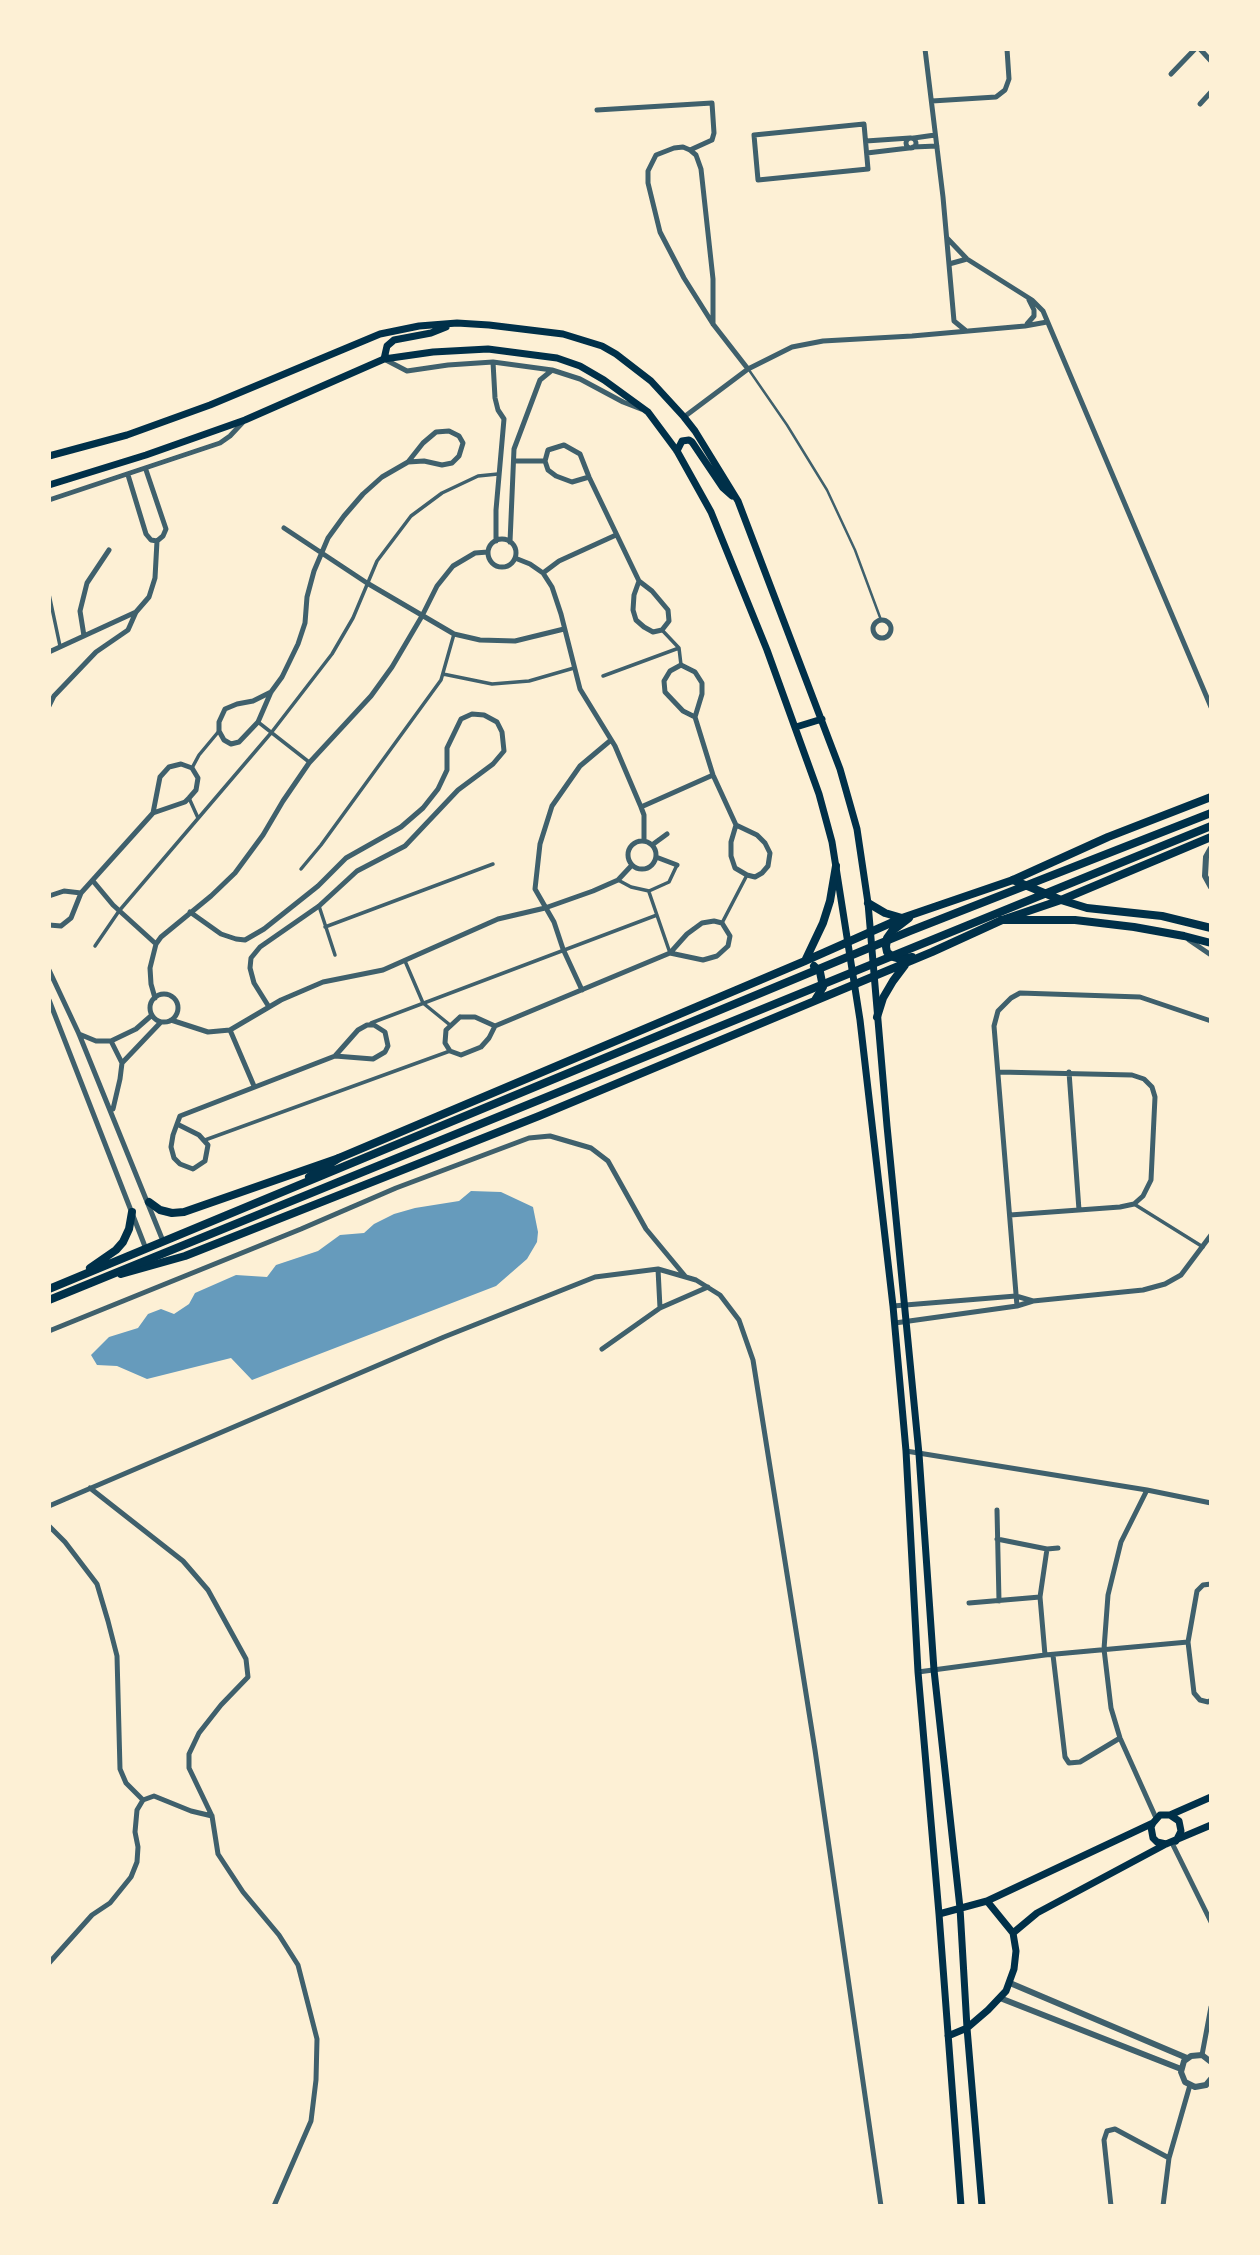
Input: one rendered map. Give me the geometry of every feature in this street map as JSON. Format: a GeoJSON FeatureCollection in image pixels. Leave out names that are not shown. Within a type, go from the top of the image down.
{"type":"FeatureCollection","features":[{"type":"Feature","properties":{"kind":"main road"},"geometry":{"type":"LineString","coordinates":[[384,359],[387,346],[394,340],[431,333],[457,323]]}},
{"type":"Feature","properties":{"kind":"main road"},"geometry":{"type":"LineString","coordinates":[[49,456],[127,435],[199,410],[380,334],[419,326],[457,323],[489,325],[563,334],[602,346],[616,354],[651,381],[684,417],[738,501],[840,769],[857,829],[868,904],[919,1454],[934,1670],[960,1908],[982,2206]]}},
{"type":"Feature","properties":{"kind":"main road"},"geometry":{"type":"LineString","coordinates":[[49,485],[245,420],[384,359],[433,352],[488,349],[557,358],[580,366],[649,412],[677,451],[711,512],[796,727],[819,794],[832,842],[860,1020],[895,1323],[906,1451],[918,1672],[961,2206]]}},
{"type":"Feature","properties":{"kind":"main road"},"geometry":{"type":"LineString","coordinates":[[677,451],[682,441],[692,442],[723,488],[738,501]]}},
{"type":"Feature","properties":{"kind":"main road"},"geometry":{"type":"LineString","coordinates":[[796,727],[822,719]]}},
{"type":"Feature","properties":{"kind":"main road"},"geometry":{"type":"LineString","coordinates":[[149,1202],[160,1210],[184,1212],[339,1158],[902,918],[1013,880],[1108,837],[1211,797]]}},
{"type":"Feature","properties":{"kind":"main road"},"geometry":{"type":"LineString","coordinates":[[49,1289],[909,931],[1211,813]]}},
{"type":"Feature","properties":{"kind":"main road"},"geometry":{"type":"LineString","coordinates":[[49,1300],[1211,826]]}},
{"type":"Feature","properties":{"kind":"main road"},"geometry":{"type":"LineString","coordinates":[[98,1280],[185,1256],[552,1111],[932,952],[1002,920],[1061,901],[1211,837]]}},
{"type":"Feature","properties":{"kind":"main road"},"geometry":{"type":"LineString","coordinates":[[806,961],[830,901],[836,866]]}},
{"type":"Feature","properties":{"kind":"main road"},"geometry":{"type":"LineString","coordinates":[[1013,880],[1061,901],[1087,908],[1162,916],[1211,928]]}},
{"type":"Feature","properties":{"kind":"main road"},"geometry":{"type":"LineString","coordinates":[[868,904],[902,918]]}},
{"type":"Feature","properties":{"kind":"main road"},"geometry":{"type":"LineString","coordinates":[[917,913],[891,931],[887,938],[887,952],[900,959],[932,952]]}},
{"type":"Feature","properties":{"kind":"main road"},"geometry":{"type":"LineString","coordinates":[[1002,920],[1075,920],[1135,927],[1211,943]]}},
{"type":"Feature","properties":{"kind":"main road"},"geometry":{"type":"LineString","coordinates":[[806,961],[813,965],[822,978],[823,987],[814,1002]]}},
{"type":"Feature","properties":{"kind":"main road"},"geometry":{"type":"LineString","coordinates":[[877,1017],[883,999],[907,962]]}},
{"type":"Feature","properties":{"kind":"main road"},"geometry":{"type":"LineString","coordinates":[[291,1188],[339,1158]]}},
{"type":"Feature","properties":{"kind":"main road"},"geometry":{"type":"LineString","coordinates":[[68,1281],[116,1250],[126,1237],[132,1212]]}},
{"type":"Feature","properties":{"kind":"main road"},"geometry":{"type":"LineString","coordinates":[[939,1914],[987,1902],[1160,1815],[1170,1815],[1211,1797]]}},
{"type":"Feature","properties":{"kind":"main road"},"geometry":{"type":"LineString","coordinates":[[1154,1820],[1151,1828],[1153,1838],[1161,1844],[1171,1843],[1179,1836],[1181,1826],[1170,1815]]}},
{"type":"Feature","properties":{"kind":"main road"},"geometry":{"type":"LineString","coordinates":[[1013,1933],[1037,1913],[1211,1825]]}},
{"type":"Feature","properties":{"kind":"main road"},"geometry":{"type":"LineString","coordinates":[[948,2036],[967,2028],[1000,1998],[1010,1983],[1016,1951],[1013,1933],[987,1902]]}},
{"type":"Feature","properties":{"kind":"street"},"geometry":{"type":"LineString","coordinates":[[925,49],[954,321],[965,330]]}},
{"type":"Feature","properties":{"kind":"street"},"geometry":{"type":"LineString","coordinates":[[932,101],[996,97],[1005,90],[1009,79],[1007,49]]}},
{"type":"Feature","properties":{"kind":"street"},"geometry":{"type":"LineString","coordinates":[[1171,74],[1195,49]]}},
{"type":"Feature","properties":{"kind":"street"},"geometry":{"type":"LineString","coordinates":[[1200,49],[1211,61]]}},
{"type":"Feature","properties":{"kind":"street"},"geometry":{"type":"LineString","coordinates":[[1200,104],[1211,92]]}},
{"type":"Feature","properties":{"kind":"street"},"geometry":{"type":"LineString","coordinates":[[597,110],[712,103],[712,140],[690,150]]}},
{"type":"Feature","properties":{"kind":"street"},"geometry":{"type":"LineString","coordinates":[[864,124],[866,141],[868,169],[758,180],[754,135],[864,124]]}},
{"type":"Feature","properties":{"kind":"street"},"geometry":{"type":"LineString","coordinates":[[866,141],[935,135]]}},
{"type":"Feature","properties":{"kind":"street"},"geometry":{"type":"LineString","coordinates":[[911,138],[916,142],[911,148]]}},
{"type":"Feature","properties":{"kind":"street"},"geometry":{"type":"LineString","coordinates":[[867,153],[937,146]]}},
{"type":"Feature","properties":{"kind":"street"},"geometry":{"type":"LineString","coordinates":[[713,324],[713,279],[701,169],[696,155],[690,150],[683,147],[674,148],[656,155],[648,172],[648,183],[660,232],[713,324],[748,369]]}},
{"type":"Feature","properties":{"kind":"street"},"geometry":{"type":"LineString","coordinates":[[947,239],[967,259],[1027,297],[1043,311],[1211,707]]}},
{"type":"Feature","properties":{"kind":"street"},"geometry":{"type":"LineString","coordinates":[[949,264],[967,259]]}},
{"type":"Feature","properties":{"kind":"street"},"geometry":{"type":"LineString","coordinates":[[1025,326],[1034,316],[1027,297]]}},
{"type":"Feature","properties":{"kind":"street"},"geometry":{"type":"LineString","coordinates":[[943,333],[954,321]]}},
{"type":"Feature","properties":{"kind":"street"},"geometry":{"type":"LineString","coordinates":[[684,417],[748,369],[792,347],[823,341],[943,333],[1047,322]]}},
{"type":"Feature","properties":{"kind":"street"},"geometry":{"type":"LineString","coordinates":[[384,359],[407,371],[494,362],[552,370],[580,379],[623,402],[649,412]]}},
{"type":"Feature","properties":{"kind":"street"},"geometry":{"type":"LineString","coordinates":[[155,998],[150,968],[156,944],[166,932],[235,873],[263,835],[309,762],[371,696],[393,667],[437,586],[453,566],[475,553],[488,552],[496,541],[504,419],[495,398],[494,362]]}},
{"type":"Feature","properties":{"kind":"street"},"geometry":{"type":"LineString","coordinates":[[510,542],[514,449],[540,380],[552,370]]}},
{"type":"Feature","properties":{"kind":"street"},"geometry":{"type":"LineString","coordinates":[[49,500],[146,470],[220,443],[245,420]]}},
{"type":"Feature","properties":{"kind":"street"},"geometry":{"type":"LineString","coordinates":[[271,692],[253,701],[225,709],[219,722],[223,740],[231,744],[239,742],[258,722],[271,692],[298,645],[305,622],[307,597],[321,552],[328,538],[363,494],[383,477],[408,462],[436,432],[449,431],[459,436],[463,443],[452,463],[442,465],[424,461],[408,462]]}},
{"type":"Feature","properties":{"kind":"street"},"geometry":{"type":"LineString","coordinates":[[589,477],[572,482],[556,476],[548,470],[545,461],[548,450],[564,445],[580,454],[639,581],[657,596],[668,610],[669,621],[662,630],[653,632],[643,628],[636,620],[634,595],[639,581]]}},
{"type":"Feature","properties":{"kind":"street"},"geometry":{"type":"LineString","coordinates":[[502,448],[514,449]]}},
{"type":"Feature","properties":{"kind":"street"},"geometry":{"type":"LineString","coordinates":[[513,461],[545,461]]}},
{"type":"Feature","properties":{"kind":"street"},"geometry":{"type":"LineString","coordinates":[[49,706],[54,696],[96,652],[128,629],[153,588],[157,541],[165,533],[165,525],[146,470]]}},
{"type":"Feature","properties":{"kind":"street"},"geometry":{"type":"LineString","coordinates":[[95,946],[119,911],[271,733],[332,654],[353,618],[377,561],[411,516],[442,493],[478,476],[500,474]]}},
{"type":"Feature","properties":{"kind":"street"},"geometry":{"type":"LineString","coordinates":[[128,475],[147,536],[157,541]]}},
{"type":"Feature","properties":{"kind":"street"},"geometry":{"type":"LineString","coordinates":[[496,510],[511,512]]}},
{"type":"Feature","properties":{"kind":"street"},"geometry":{"type":"LineString","coordinates":[[284,528],[367,583],[454,634],[480,640],[515,641],[565,629]]}},
{"type":"Feature","properties":{"kind":"street"},"geometry":{"type":"LineString","coordinates":[[543,573],[559,561],[616,534]]}},
{"type":"Feature","properties":{"kind":"street"},"geometry":{"type":"LineString","coordinates":[[488,552],[496,566],[508,566],[515,558],[515,549],[510,542],[496,541]]}},
{"type":"Feature","properties":{"kind":"street"},"geometry":{"type":"LineString","coordinates":[[84,636],[80,611],[87,583],[109,550]]}},
{"type":"Feature","properties":{"kind":"street"},"geometry":{"type":"LineString","coordinates":[[515,558],[543,573],[552,587],[580,689],[611,740],[644,815],[644,841]]}},
{"type":"Feature","properties":{"kind":"street"},"geometry":{"type":"LineString","coordinates":[[49,594],[60,648]]}},
{"type":"Feature","properties":{"kind":"street"},"geometry":{"type":"LineString","coordinates":[[49,652],[136,612]]}},
{"type":"Feature","properties":{"kind":"street"},"geometry":{"type":"LineString","coordinates":[[662,630],[679,648],[681,665]]}},
{"type":"Feature","properties":{"kind":"street"},"geometry":{"type":"LineString","coordinates":[[301,869],[423,705],[443,674],[454,634]]}},
{"type":"Feature","properties":{"kind":"street"},"geometry":{"type":"LineString","coordinates":[[603,676],[679,648]]}},
{"type":"Feature","properties":{"kind":"street"},"geometry":{"type":"LineString","coordinates":[[681,665],[695,672],[702,683],[702,694],[695,717],[713,775],[736,825],[757,835],[770,853],[768,866],[755,877],[747,876],[735,868],[730,856],[736,825]]}},
{"type":"Feature","properties":{"kind":"street"},"geometry":{"type":"LineString","coordinates":[[681,665],[670,671],[664,681],[666,692],[683,711],[695,717]]}},
{"type":"Feature","properties":{"kind":"street"},"geometry":{"type":"LineString","coordinates":[[443,674],[492,684],[529,681],[574,668]]}},
{"type":"Feature","properties":{"kind":"street"},"geometry":{"type":"LineString","coordinates":[[190,912],[221,934],[236,939],[245,940],[264,929],[318,886],[346,858],[401,828],[423,808],[438,789],[447,770],[447,748],[461,719],[472,714],[484,715],[496,722],[504,743],[504,751],[493,764],[458,790],[405,846],[357,871],[319,906],[260,947],[251,958],[250,968],[254,984],[269,1007]]}},
{"type":"Feature","properties":{"kind":"street"},"geometry":{"type":"LineString","coordinates":[[258,722],[309,762]]}},
{"type":"Feature","properties":{"kind":"street"},"geometry":{"type":"LineString","coordinates":[[192,768],[219,731]]}},
{"type":"Feature","properties":{"kind":"street"},"geometry":{"type":"LineString","coordinates":[[582,990],[554,922],[535,889],[540,844],[552,806],[580,766],[611,740]]}},
{"type":"Feature","properties":{"kind":"street"},"geometry":{"type":"LineString","coordinates":[[49,925],[61,926],[67,923],[82,893],[153,813],[185,802],[189,798],[196,790],[198,778],[192,768],[181,764],[169,767],[160,777],[153,813]]}},
{"type":"Feature","properties":{"kind":"street"},"geometry":{"type":"LineString","coordinates":[[641,807],[713,775]]}},
{"type":"Feature","properties":{"kind":"street"},"geometry":{"type":"LineString","coordinates":[[189,798],[198,819]]}},
{"type":"Feature","properties":{"kind":"street"},"geometry":{"type":"LineString","coordinates":[[652,845],[667,834]]}},
{"type":"Feature","properties":{"kind":"street"},"geometry":{"type":"LineString","coordinates":[[644,841],[652,845],[656,857],[652,865],[644,869],[632,865],[628,857],[630,849],[636,843],[644,841]]}},
{"type":"Feature","properties":{"kind":"street"},"geometry":{"type":"LineString","coordinates":[[1211,848],[1206,857],[1205,876],[1211,887]]}},
{"type":"Feature","properties":{"kind":"street"},"geometry":{"type":"LineString","coordinates":[[618,880],[631,887],[649,891],[669,882],[677,865],[656,857]]}},
{"type":"Feature","properties":{"kind":"street"},"geometry":{"type":"LineString","coordinates":[[325,927],[492,864]]}},
{"type":"Feature","properties":{"kind":"street"},"geometry":{"type":"LineString","coordinates":[[122,1063],[161,1022],[171,1020],[208,1032],[230,1030],[269,1007],[323,982],[383,970],[498,919],[545,908],[618,880],[632,865]]}},
{"type":"Feature","properties":{"kind":"street"},"geometry":{"type":"LineString","coordinates":[[722,923],[747,876]]}},
{"type":"Feature","properties":{"kind":"street"},"geometry":{"type":"LineString","coordinates":[[93,881],[119,911],[156,944]]}},
{"type":"Feature","properties":{"kind":"street"},"geometry":{"type":"LineString","coordinates":[[49,895],[64,891],[82,893]]}},
{"type":"Feature","properties":{"kind":"street"},"geometry":{"type":"LineString","coordinates":[[649,891],[670,953]]}},
{"type":"Feature","properties":{"kind":"street"},"geometry":{"type":"LineString","coordinates":[[319,906],[335,955]]}},
{"type":"Feature","properties":{"kind":"street"},"geometry":{"type":"LineString","coordinates":[[335,1056],[358,1030],[367,1025],[657,915]]}},
{"type":"Feature","properties":{"kind":"street"},"geometry":{"type":"LineString","coordinates":[[205,1140],[450,1051],[461,1055],[481,1048],[495,1026],[670,953],[687,934],[702,923],[722,923],[730,936],[728,946],[718,957],[703,960],[670,953]]}},
{"type":"Feature","properties":{"kind":"street"},"geometry":{"type":"LineString","coordinates":[[1184,936],[1211,956]]}},
{"type":"Feature","properties":{"kind":"street"},"geometry":{"type":"LineString","coordinates":[[405,961],[423,1003],[450,1025]]}},
{"type":"Feature","properties":{"kind":"street"},"geometry":{"type":"LineString","coordinates":[[49,970],[112,1112],[163,1241]]}},
{"type":"Feature","properties":{"kind":"street"},"geometry":{"type":"LineString","coordinates":[[1017,1306],[994,1026],[999,1011],[1020,993],[1140,997],[1211,1021]]}},
{"type":"Feature","properties":{"kind":"street"},"geometry":{"type":"LineString","coordinates":[[161,1022],[152,1015],[150,1005],[155,998],[164,995],[175,1000],[177,1013],[171,1020]]}},
{"type":"Feature","properties":{"kind":"street"},"geometry":{"type":"LineString","coordinates":[[50,1003],[146,1249]]}},
{"type":"Feature","properties":{"kind":"street"},"geometry":{"type":"LineString","coordinates":[[79,1034],[96,1041],[111,1041],[136,1029],[152,1015]]}},
{"type":"Feature","properties":{"kind":"street"},"geometry":{"type":"LineString","coordinates":[[450,1051],[446,1043],[446,1030],[460,1017],[475,1017],[495,1026]]}},
{"type":"Feature","properties":{"kind":"street"},"geometry":{"type":"LineString","coordinates":[[177,1124],[205,1140],[208,1150],[205,1161],[193,1169],[183,1167],[174,1158],[171,1147],[177,1124],[180,1116],[335,1056],[373,1059],[385,1052],[388,1046],[385,1032],[374,1025],[367,1025]]}},
{"type":"Feature","properties":{"kind":"street"},"geometry":{"type":"LineString","coordinates":[[136,1029],[144,1040]]}},
{"type":"Feature","properties":{"kind":"street"},"geometry":{"type":"LineString","coordinates":[[230,1030],[254,1086]]}},
{"type":"Feature","properties":{"kind":"street"},"geometry":{"type":"LineString","coordinates":[[111,1041],[122,1063],[112,1112]]}},
{"type":"Feature","properties":{"kind":"street"},"geometry":{"type":"LineString","coordinates":[[999,1072],[1132,1075],[1144,1079],[1152,1087],[1155,1097],[1151,1180],[1143,1196],[1134,1204],[1010,1214]]}},
{"type":"Feature","properties":{"kind":"street"},"geometry":{"type":"LineString","coordinates":[[1069,1072],[1079,1210]]}},
{"type":"Feature","properties":{"kind":"street"},"geometry":{"type":"LineString","coordinates":[[49,1331],[396,1188],[529,1138],[550,1136],[591,1148],[608,1161],[646,1229],[685,1276]]}},
{"type":"Feature","properties":{"kind":"street"},"geometry":{"type":"LineString","coordinates":[[116,1169],[131,1163]]}},
{"type":"Feature","properties":{"kind":"street"},"geometry":{"type":"LineString","coordinates":[[1134,1204],[1203,1247]]}},
{"type":"Feature","properties":{"kind":"street"},"geometry":{"type":"LineString","coordinates":[[895,1323],[1017,1306],[1033,1301],[1143,1290],[1166,1284],[1181,1275],[1210,1238]]}},
{"type":"Feature","properties":{"kind":"street"},"geometry":{"type":"LineString","coordinates":[[658,1269],[660,1308]]}},
{"type":"Feature","properties":{"kind":"street"},"geometry":{"type":"LineString","coordinates":[[49,1506],[444,1337],[595,1277],[658,1269],[685,1276],[720,1295],[739,1320],[753,1360],[815,1749],[881,2206]]}},
{"type":"Feature","properties":{"kind":"street"},"geometry":{"type":"LineString","coordinates":[[602,1349],[660,1308],[708,1287]]}},
{"type":"Feature","properties":{"kind":"street"},"geometry":{"type":"LineString","coordinates":[[893,1306],[1016,1296],[1033,1301]]}},
{"type":"Feature","properties":{"kind":"street"},"geometry":{"type":"LineString","coordinates":[[906,1451],[1211,1503]]}},
{"type":"Feature","properties":{"kind":"street"},"geometry":{"type":"LineString","coordinates":[[90,1488],[183,1561],[208,1590],[246,1659],[248,1677],[199,1733],[189,1754],[189,1768],[212,1816],[218,1854],[243,1892],[279,1935],[298,1965],[317,2039],[311,2121],[274,2206]]}},
{"type":"Feature","properties":{"kind":"street"},"geometry":{"type":"LineString","coordinates":[[1147,1490],[1121,1542],[1108,1595],[1104,1649],[1111,1708],[1120,1738],[1154,1820]]}},
{"type":"Feature","properties":{"kind":"street"},"geometry":{"type":"LineString","coordinates":[[998,1510],[999,1601]]}},
{"type":"Feature","properties":{"kind":"street"},"geometry":{"type":"LineString","coordinates":[[49,1526],[65,1542],[96,1584],[117,1656],[120,1769],[126,1783],[144,1800]]}},
{"type":"Feature","properties":{"kind":"street"},"geometry":{"type":"LineString","coordinates":[[997,1539],[1047,1549],[1058,1548]]}},
{"type":"Feature","properties":{"kind":"street"},"geometry":{"type":"LineString","coordinates":[[1045,1655],[1040,1597],[1047,1549]]}},
{"type":"Feature","properties":{"kind":"street"},"geometry":{"type":"LineString","coordinates":[[1211,1584],[1203,1585],[1197,1591],[1188,1642],[1194,1693],[1200,1700],[1211,1700]]}},
{"type":"Feature","properties":{"kind":"street"},"geometry":{"type":"LineString","coordinates":[[969,1603],[1040,1597]]}},
{"type":"Feature","properties":{"kind":"street"},"geometry":{"type":"LineString","coordinates":[[918,1672],[1045,1655],[1188,1642]]}},
{"type":"Feature","properties":{"kind":"street"},"geometry":{"type":"LineString","coordinates":[[1053,1655],[1065,1757],[1069,1763],[1080,1762],[1120,1738]]}},
{"type":"Feature","properties":{"kind":"street"},"geometry":{"type":"LineString","coordinates":[[49,1963],[92,1916],[110,1903],[131,1877],[137,1862],[137,1810],[144,1800],[154,1796],[191,1811],[212,1816]]}},
{"type":"Feature","properties":{"kind":"street"},"geometry":{"type":"LineString","coordinates":[[1171,1843],[1211,1922]]}},
{"type":"Feature","properties":{"kind":"street"},"geometry":{"type":"LineString","coordinates":[[1010,1983],[1187,2058]]}},
{"type":"Feature","properties":{"kind":"street"},"geometry":{"type":"LineString","coordinates":[[1000,1998],[1181,2069]]}},
{"type":"Feature","properties":{"kind":"street"},"geometry":{"type":"LineString","coordinates":[[1202,2055],[1211,2007]]}},
{"type":"Feature","properties":{"kind":"street"},"geometry":{"type":"LineString","coordinates":[[1211,2062],[1202,2055],[1191,2056],[1181,2069],[1183,2079],[1190,2085],[1201,2087],[1211,2081]]}},
{"type":"Feature","properties":{"kind":"street"},"geometry":{"type":"LineString","coordinates":[[1163,2206],[1169,2158],[1190,2085]]}},
{"type":"Feature","properties":{"kind":"street"},"geometry":{"type":"LineString","coordinates":[[1111,2206],[1104,2140],[1107,2131],[1115,2129],[1169,2158]]}},
{"type":"Feature","properties":{"kind":"lane"},"geometry":{"type":"LineString","coordinates":[[748,369],[827,490],[855,550],[881,620]]}},
{"type":"Feature","properties":{"kind":"water"},"geometry":{"type":"Polygon","coordinates":[[[471,1191],[501,1192],[533,1207],[538,1232],[537,1242],[527,1259],[496,1286],[252,1380],[231,1358],[147,1379],[117,1366],[97,1365],[91,1355],[109,1337],[138,1328],[148,1314],[161,1309],[174,1314],[189,1304],[195,1293],[236,1275],[267,1277],[276,1265],[318,1251],[340,1235],[364,1233],[374,1224],[394,1214],[459,1201],[471,1191]]]}}]}
